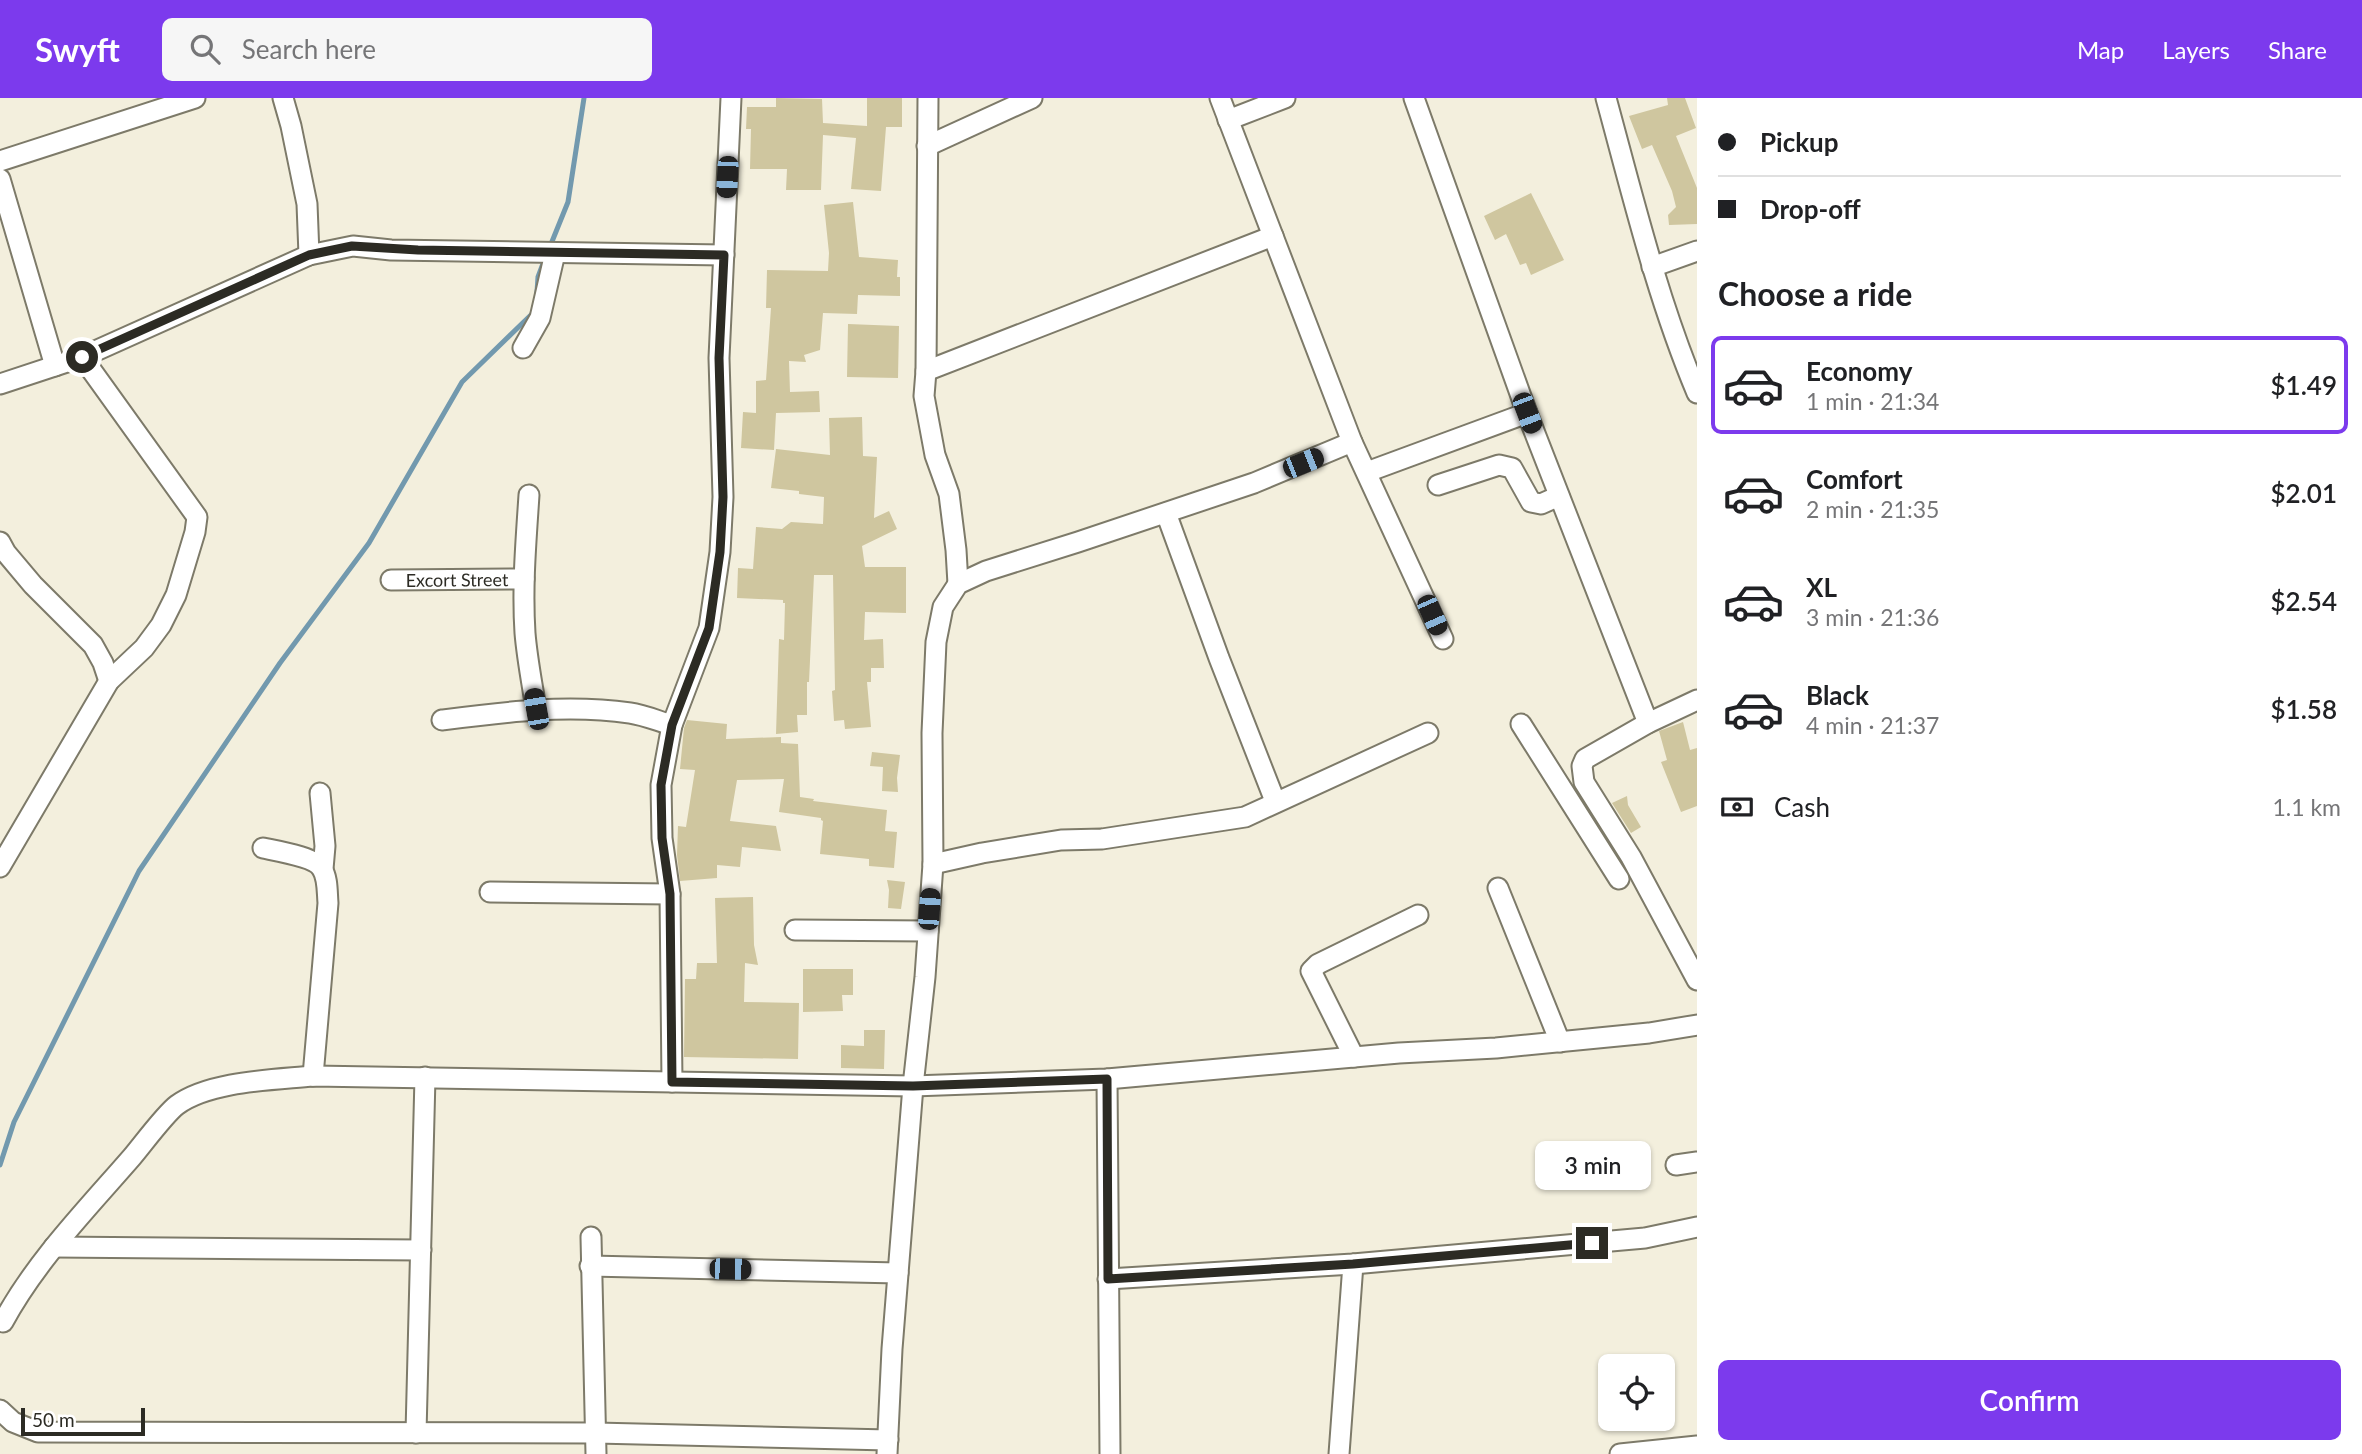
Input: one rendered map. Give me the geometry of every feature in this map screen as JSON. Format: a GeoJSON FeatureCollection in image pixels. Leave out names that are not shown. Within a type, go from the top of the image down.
{"type":"FeatureCollection","features":[{"type":"Feature","properties":{"kind":"street"},"geometry":{"type":"LineString","coordinates":[[0,161],[195,98]]}},
{"type":"Feature","properties":{"kind":"street"},"geometry":{"type":"LineString","coordinates":[[283,98],[307,204],[309,255]]}},
{"type":"Feature","properties":{"kind":"street"},"geometry":{"type":"LineString","coordinates":[[672,1082],[670,894],[662,838],[661,785],[672,725],[709,628],[720,552],[723,497],[719,358],[731,98]]}},
{"type":"Feature","properties":{"kind":"street"},"geometry":{"type":"LineString","coordinates":[[928,98],[924,396],[935,455],[948,494],[958,584]]}},
{"type":"Feature","properties":{"kind":"street"},"geometry":{"type":"LineString","coordinates":[[927,146],[1032,98]]}},
{"type":"Feature","properties":{"kind":"street"},"geometry":{"type":"LineString","coordinates":[[1220,98],[1352,442],[1443,639]]}},
{"type":"Feature","properties":{"kind":"street"},"geometry":{"type":"LineString","coordinates":[[1228,120],[1285,98]]}},
{"type":"Feature","properties":{"kind":"street"},"geometry":{"type":"LineString","coordinates":[[1414,98],[1527,413],[1648,723]]}},
{"type":"Feature","properties":{"kind":"street"},"geometry":{"type":"LineString","coordinates":[[1606,98],[1652,267],[1685,366],[1697,393]]}},
{"type":"Feature","properties":{"kind":"street"},"geometry":{"type":"LineString","coordinates":[[0,179],[55,366]]}},
{"type":"Feature","properties":{"kind":"street"},"geometry":{"type":"LineString","coordinates":[[926,371],[1273,236]]}},
{"type":"Feature","properties":{"kind":"street"},"geometry":{"type":"LineString","coordinates":[[0,384],[82,357],[309,255],[352,246],[391,250],[724,255]]}},
{"type":"Feature","properties":{"kind":"street"},"geometry":{"type":"LineString","coordinates":[[1652,267],[1697,251]]}},
{"type":"Feature","properties":{"kind":"street"},"geometry":{"type":"LineString","coordinates":[[523,348],[540,318],[555,253]]}},
{"type":"Feature","properties":{"kind":"street"},"geometry":{"type":"LineString","coordinates":[[0,867],[109,681],[144,648],[161,625],[176,595],[195,532],[197,517],[82,357]]}},
{"type":"Feature","properties":{"kind":"street"},"geometry":{"type":"LineString","coordinates":[[1367,472],[1527,413]]}},
{"type":"Feature","properties":{"kind":"street"},"geometry":{"type":"LineString","coordinates":[[0,1410],[13,1422],[38,1432],[597,1433],[888,1447],[898,1273],[933,864],[932,733],[936,642],[943,607],[958,584],[986,570],[1254,483],[1352,442]]}},
{"type":"Feature","properties":{"kind":"street"},"geometry":{"type":"LineString","coordinates":[[1438,485],[1499,465],[1512,468],[1531,502],[1541,503],[1559,496]]}},
{"type":"Feature","properties":{"kind":"street"},"geometry":{"type":"LineString","coordinates":[[528,495],[524,579],[525,631],[536,709]]}},
{"type":"Feature","properties":{"kind":"street"},"geometry":{"type":"LineString","coordinates":[[1166,513],[1275,802]]}},
{"type":"Feature","properties":{"kind":"street"},"geometry":{"type":"LineString","coordinates":[[0,542],[33,585],[93,645],[109,681]]}},
{"type":"Feature","properties":{"kind":"street","name":"Excort Street"},"geometry":{"type":"LineString","coordinates":[[391,580],[524,579]]}},
{"type":"Feature","properties":{"kind":"street"},"geometry":{"type":"LineString","coordinates":[[1697,700],[1648,723],[1585,759],[1582,774],[1697,980]]}},
{"type":"Feature","properties":{"kind":"street"},"geometry":{"type":"LineString","coordinates":[[442,720],[536,709],[632,714],[672,725]]}},
{"type":"Feature","properties":{"kind":"street"},"geometry":{"type":"LineString","coordinates":[[1521,724],[1619,879]]}},
{"type":"Feature","properties":{"kind":"street"},"geometry":{"type":"LineString","coordinates":[[933,864],[1060,840],[1102,839],[1245,817],[1428,733]]}},
{"type":"Feature","properties":{"kind":"street"},"geometry":{"type":"LineString","coordinates":[[1559,785],[1582,774]]}},
{"type":"Feature","properties":{"kind":"street"},"geometry":{"type":"LineString","coordinates":[[313,1076],[328,903],[323,869],[325,846],[320,793]]}},
{"type":"Feature","properties":{"kind":"street"},"geometry":{"type":"LineString","coordinates":[[1591,836],[1612,826]]}},
{"type":"Feature","properties":{"kind":"street"},"geometry":{"type":"LineString","coordinates":[[263,848],[316,861],[323,869]]}},
{"type":"Feature","properties":{"kind":"street"},"geometry":{"type":"LineString","coordinates":[[1497,888],[1560,1042]]}},
{"type":"Feature","properties":{"kind":"street"},"geometry":{"type":"LineString","coordinates":[[489,892],[670,894]]}},
{"type":"Feature","properties":{"kind":"street"},"geometry":{"type":"LineString","coordinates":[[1354,1057],[1311,971],[1318,964],[1418,915]]}},
{"type":"Feature","properties":{"kind":"street"},"geometry":{"type":"LineString","coordinates":[[795,930],[928,931]]}},
{"type":"Feature","properties":{"kind":"street"},"geometry":{"type":"LineString","coordinates":[[1,1325],[26,1284],[54,1247],[177,1105],[211,1089],[255,1081],[313,1076],[913,1086],[1107,1079],[1560,1042],[1697,1025]]}},
{"type":"Feature","properties":{"kind":"street"},"geometry":{"type":"LineString","coordinates":[[416,1433],[425,1077]]}},
{"type":"Feature","properties":{"kind":"street"},"geometry":{"type":"LineString","coordinates":[[1107,1079],[1110,1454]]}},
{"type":"Feature","properties":{"kind":"street"},"geometry":{"type":"LineString","coordinates":[[1676,1165],[1697,1162]]}},
{"type":"Feature","properties":{"kind":"street"},"geometry":{"type":"LineString","coordinates":[[1108,1279],[1353,1264],[1645,1238],[1697,1227]]}},
{"type":"Feature","properties":{"kind":"street"},"geometry":{"type":"LineString","coordinates":[[591,1237],[597,1454]]}},
{"type":"Feature","properties":{"kind":"street"},"geometry":{"type":"LineString","coordinates":[[54,1247],[421,1250]]}},
{"type":"Feature","properties":{"kind":"street"},"geometry":{"type":"LineString","coordinates":[[1339,1454],[1353,1264]]}},
{"type":"Feature","properties":{"kind":"street"},"geometry":{"type":"LineString","coordinates":[[590,1266],[898,1273]]}},
{"type":"Feature","properties":{"kind":"street"},"geometry":{"type":"LineString","coordinates":[[1620,1454],[1697,1446]]}},
{"type":"Feature","properties":{"kind":"building"},"geometry":{"type":"Polygon","coordinates":[[[776,98],[822,99],[823,123],[867,126],[867,98],[902,98],[902,127],[886,127],[881,191],[851,189],[856,138],[823,135],[821,190],[786,190],[787,169],[750,169],[751,129],[746,129],[747,107],[776,107],[776,98]]]}},
{"type":"Feature","properties":{"kind":"building"},"geometry":{"type":"Polygon","coordinates":[[[1667,98],[1685,98],[1696,128],[1676,136],[1697,188],[1697,224],[1669,225],[1668,215],[1676,207],[1672,191],[1652,145],[1642,149],[1629,116],[1668,105],[1667,98]]]}},
{"type":"Feature","properties":{"kind":"building"},"geometry":{"type":"Polygon","coordinates":[[[1531,193],[1564,260],[1531,275],[1526,263],[1520,265],[1506,234],[1495,240],[1484,216],[1531,193]]]}},
{"type":"Feature","properties":{"kind":"building"},"geometry":{"type":"Polygon","coordinates":[[[853,202],[859,257],[898,260],[900,296],[858,295],[857,314],[823,313],[820,350],[804,355],[806,362],[789,361],[790,392],[819,391],[820,412],[776,413],[774,450],[741,448],[743,412],[756,413],[756,381],[766,380],[771,308],[766,308],[767,270],[828,271],[824,205],[853,202]]]}},
{"type":"Feature","properties":{"kind":"building"},"geometry":{"type":"Polygon","coordinates":[[[848,324],[899,326],[898,378],[847,377],[848,324]]]}},
{"type":"Feature","properties":{"kind":"building"},"geometry":{"type":"Polygon","coordinates":[[[862,417],[863,456],[877,457],[874,518],[889,511],[897,529],[862,546],[865,567],[906,567],[906,613],[865,612],[864,640],[883,639],[884,668],[871,668],[871,682],[867,682],[871,727],[845,729],[844,720],[834,721],[833,575],[814,575],[807,715],[797,715],[798,732],[776,734],[779,639],[784,640],[785,603],[783,600],[737,598],[738,568],[753,569],[756,527],[782,529],[791,522],[823,524],[824,497],[771,488],[776,449],[830,455],[829,418],[862,417]]]}},
{"type":"Feature","properties":{"kind":"building"},"geometry":{"type":"Polygon","coordinates":[[[687,720],[727,724],[726,739],[781,737],[781,743],[798,744],[800,797],[887,810],[885,831],[897,832],[894,868],[869,866],[869,859],[820,854],[821,818],[779,812],[784,779],[737,780],[730,821],[776,826],[781,851],[742,847],[740,867],[717,865],[717,878],[680,881],[678,826],[686,827],[695,770],[680,769],[687,720]]]}},
{"type":"Feature","properties":{"kind":"building"},"geometry":{"type":"Polygon","coordinates":[[[1683,722],[1690,750],[1697,748],[1697,806],[1681,812],[1661,762],[1667,760],[1659,731],[1683,722]]]}},
{"type":"Feature","properties":{"kind":"building"},"geometry":{"type":"Polygon","coordinates":[[[872,752],[900,755],[898,792],[882,791],[883,767],[870,766],[872,752]]]}},
{"type":"Feature","properties":{"kind":"building"},"geometry":{"type":"Polygon","coordinates":[[[1627,796],[1628,805],[1641,827],[1631,833],[1612,803],[1627,796]]]}},
{"type":"Feature","properties":{"kind":"building"},"geometry":{"type":"Polygon","coordinates":[[[887,880],[905,882],[901,909],[888,908],[887,880]]]}},
{"type":"Feature","properties":{"kind":"building"},"geometry":{"type":"Polygon","coordinates":[[[753,897],[754,945],[758,965],[745,963],[744,1002],[799,1003],[798,1059],[684,1057],[685,979],[696,979],[697,963],[717,963],[715,898],[753,897]]]}},
{"type":"Feature","properties":{"kind":"building"},"geometry":{"type":"Polygon","coordinates":[[[803,969],[853,969],[853,995],[842,995],[843,1011],[803,1012],[803,969]]]}},
{"type":"Feature","properties":{"kind":"building"},"geometry":{"type":"Polygon","coordinates":[[[864,1030],[885,1030],[884,1069],[841,1068],[841,1045],[864,1046],[864,1030]]]}},
{"type":"Feature","properties":{"kind":"waterway"},"geometry":{"type":"LineString","coordinates":[[549,249],[568,202],[584,98]]}},
{"type":"Feature","properties":{"kind":"waterway"},"geometry":{"type":"LineString","coordinates":[[537,292],[538,277],[544,261]]}},
{"type":"Feature","properties":{"kind":"waterway"},"geometry":{"type":"LineString","coordinates":[[0,1165],[14,1122],[139,871],[280,663],[369,543],[462,382],[534,312]]}},
{"type":"Feature","properties":{"kind":"route"},"geometry":{"type":"LineString","coordinates":[[82,357],[309,255],[352,246],[391,250],[724,255],[719,358],[723,497],[720,552],[709,628],[672,725],[661,785],[662,838],[670,894],[672,1082],[913,1086],[1107,1079],[1108,1279],[1353,1264],[1592,1243]]}}]}
